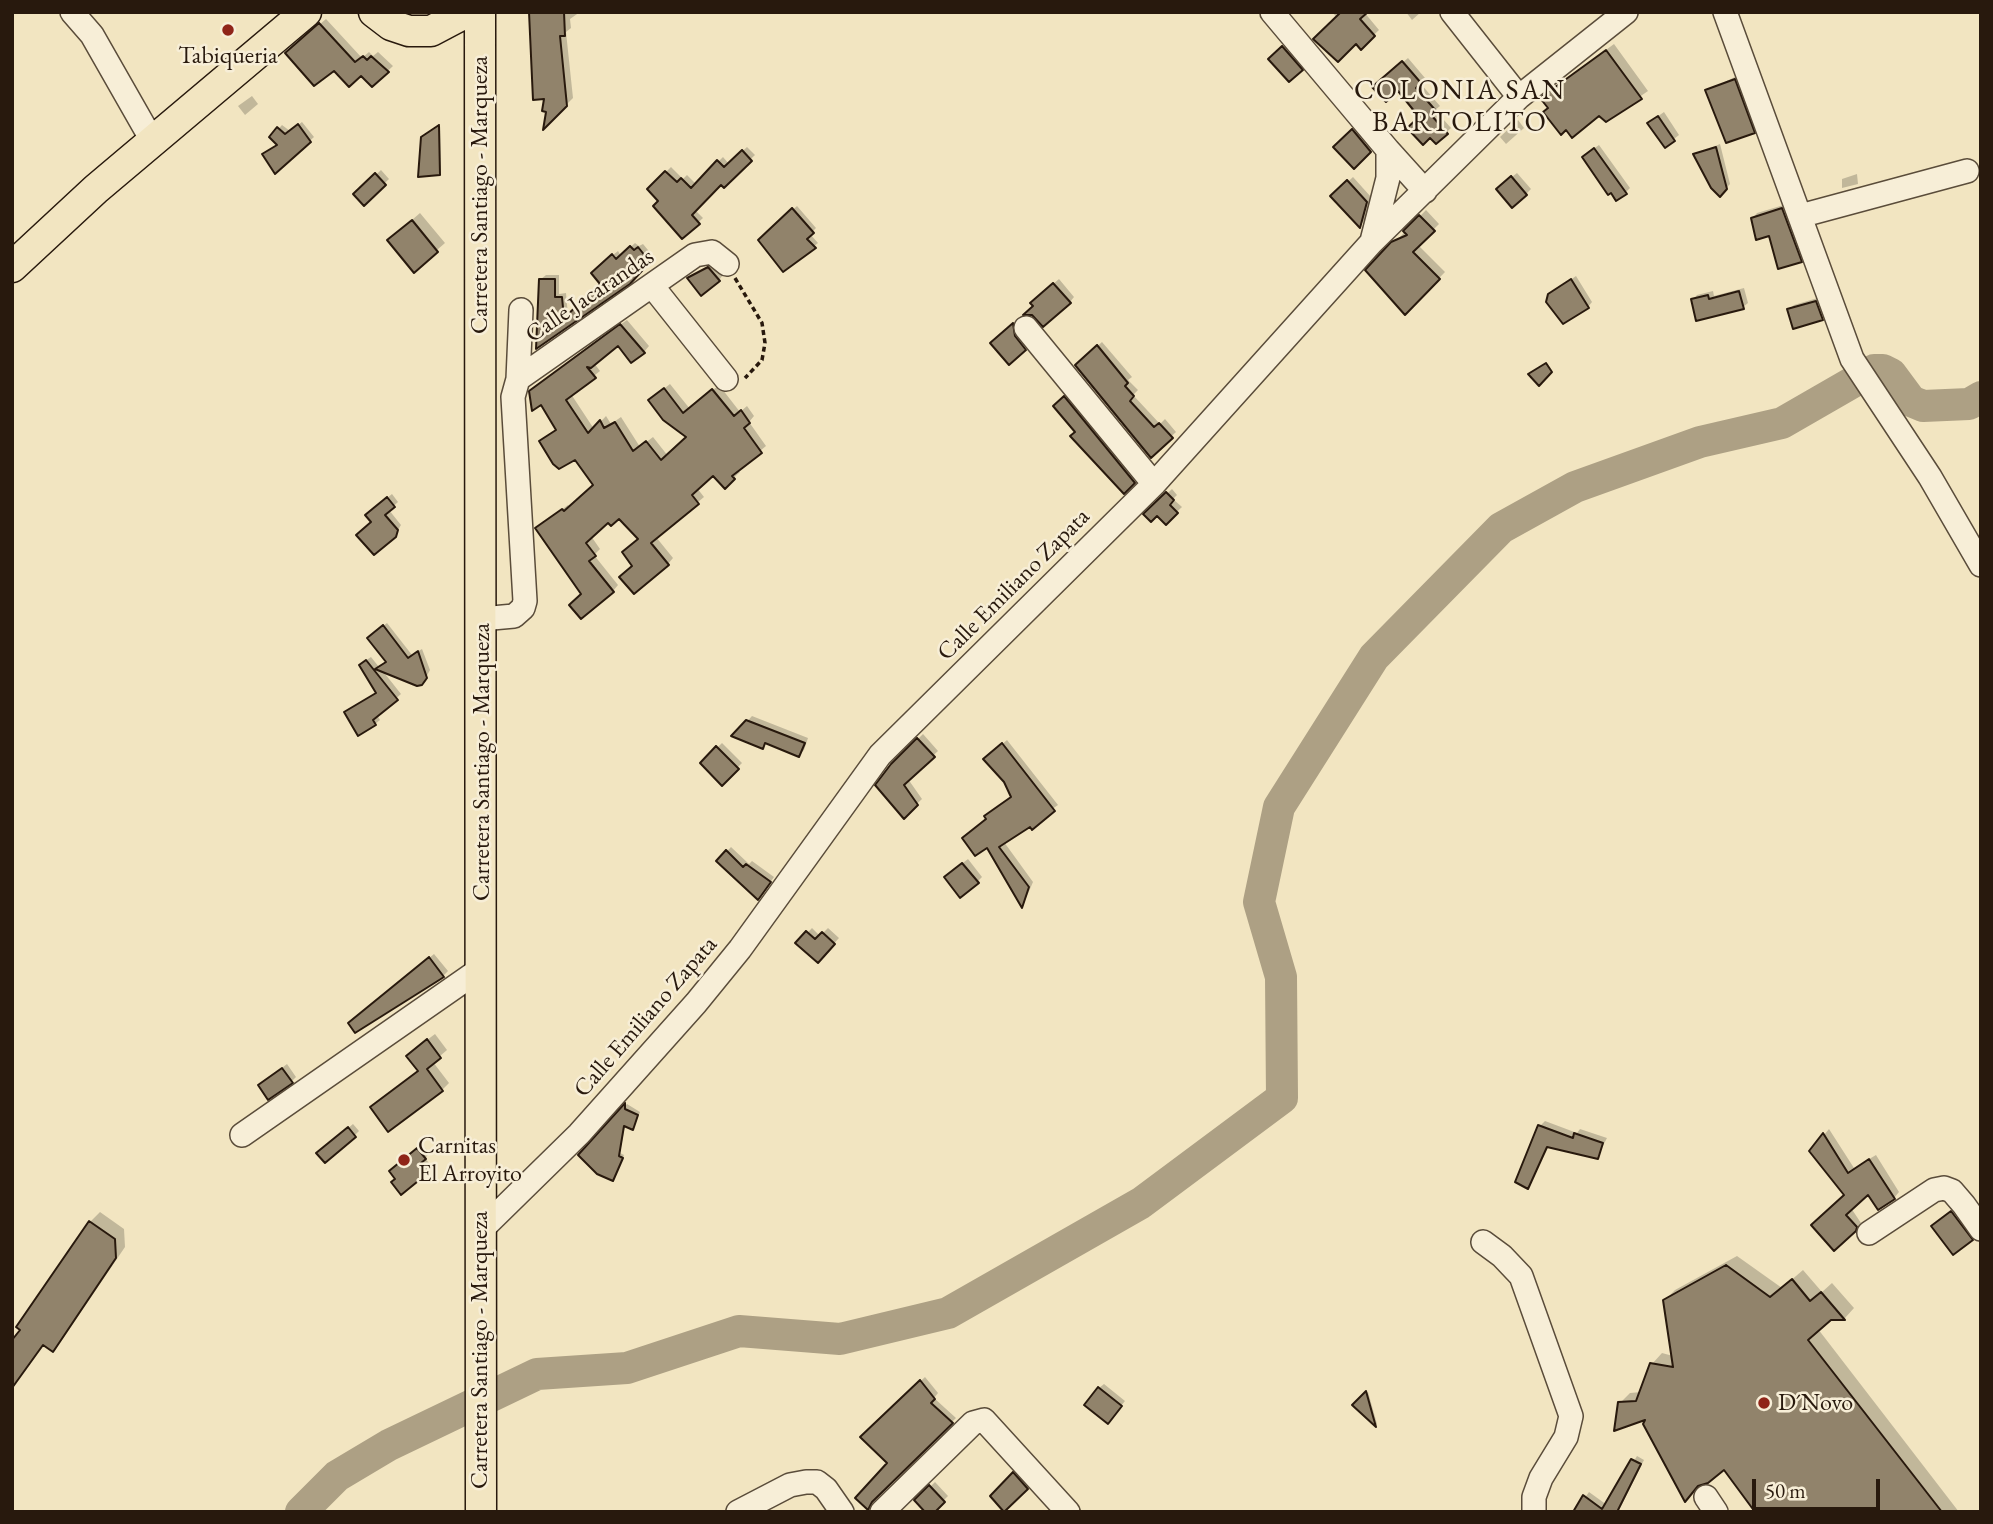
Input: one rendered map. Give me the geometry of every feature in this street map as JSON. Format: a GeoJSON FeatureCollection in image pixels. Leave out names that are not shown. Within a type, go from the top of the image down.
{"type":"FeatureCollection","features":[{"type":"Feature","properties":{"kind":"main road"},"geometry":{"type":"LineString","coordinates":[[12,267],[96,189],[306,12]]}},
{"type":"Feature","properties":{"kind":"main road"},"geometry":{"type":"LineString","coordinates":[[374,12],[391,25],[410,31],[431,31],[467,12]]}},
{"type":"Feature","properties":{"kind":"main road","name":"Carretera Santiago - Marqueza"},"geometry":{"type":"LineString","coordinates":[[480,12],[481,1512]]}},
{"type":"Feature","properties":{"kind":"street"},"geometry":{"type":"LineString","coordinates":[[72,12],[92,34],[153,142]]}},
{"type":"Feature","properties":{"kind":"street"},"geometry":{"type":"LineString","coordinates":[[1272,12],[1424,191]]}},
{"type":"Feature","properties":{"kind":"street"},"geometry":{"type":"LineString","coordinates":[[1452,12],[1519,97]]}},
{"type":"Feature","properties":{"kind":"street","name":"Calle Emiliano Zapata"},"geometry":{"type":"LineString","coordinates":[[480,1231],[579,1135],[696,1003],[740,949],[880,755],[1154,484],[1371,243],[1519,97],[1626,12]]}},
{"type":"Feature","properties":{"kind":"street"},"geometry":{"type":"LineString","coordinates":[[1725,12],[1852,359],[1930,477],[1981,565]]}},
{"type":"Feature","properties":{"kind":"street"},"geometry":{"type":"LineString","coordinates":[[1371,243],[1388,178],[1388,150]]}},
{"type":"Feature","properties":{"kind":"street"},"geometry":{"type":"LineString","coordinates":[[1800,216],[1967,172]]}},
{"type":"Feature","properties":{"kind":"street","name":"Calle Jacarandas"},"geometry":{"type":"LineString","coordinates":[[481,619],[514,616],[523,608],[525,601],[513,397],[518,379],[702,251],[719,256],[727,264]]}},
{"type":"Feature","properties":{"kind":"street"},"geometry":{"type":"LineString","coordinates":[[653,287],[726,379]]}},
{"type":"Feature","properties":{"kind":"street"},"geometry":{"type":"LineString","coordinates":[[518,379],[521,310]]}},
{"type":"Feature","properties":{"kind":"street"},"geometry":{"type":"LineString","coordinates":[[1026,328],[1154,484]]}},
{"type":"Feature","properties":{"kind":"street"},"geometry":{"type":"LineString","coordinates":[[242,1135],[482,968]]}},
{"type":"Feature","properties":{"kind":"street"},"geometry":{"type":"LineString","coordinates":[[1869,1233],[1934,1190],[1944,1188],[1952,1191],[1981,1229]]}},
{"type":"Feature","properties":{"kind":"street"},"geometry":{"type":"LineString","coordinates":[[1483,1242],[1502,1256],[1521,1276],[1571,1416],[1566,1437],[1541,1478],[1534,1497],[1534,1512]]}},
{"type":"Feature","properties":{"kind":"street"},"geometry":{"type":"LineString","coordinates":[[882,1512],[973,1423],[984,1420],[1068,1512]]}},
{"type":"Feature","properties":{"kind":"street"},"geometry":{"type":"LineString","coordinates":[[738,1512],[790,1485],[806,1482],[817,1482],[826,1489],[842,1512]]}},
{"type":"Feature","properties":{"kind":"path"},"geometry":{"type":"LineString","coordinates":[[726,379],[735,382],[757,369],[762,360],[765,343],[762,323],[727,264]]}},
{"type":"Feature","properties":{"kind":"building"},"geometry":{"type":"Polygon","coordinates":[[[529,12],[564,12],[565,36],[560,36],[567,106],[543,130],[546,112],[542,111],[544,99],[533,100],[529,12]]]}},
{"type":"Feature","properties":{"kind":"building"},"geometry":{"type":"Polygon","coordinates":[[[1341,12],[1368,12],[1360,19],[1375,36],[1361,50],[1356,44],[1338,62],[1313,39],[1341,12]]]}},
{"type":"Feature","properties":{"kind":"building"},"geometry":{"type":"Polygon","coordinates":[[[319,23],[355,62],[363,56],[367,60],[371,56],[389,72],[372,87],[361,76],[349,87],[334,71],[314,86],[285,53],[319,23]]]}},
{"type":"Feature","properties":{"kind":"building"},"geometry":{"type":"Polygon","coordinates":[[[1282,46],[1303,70],[1289,82],[1268,59],[1282,46]]]}},
{"type":"Feature","properties":{"kind":"building"},"geometry":{"type":"Polygon","coordinates":[[[1606,50],[1642,99],[1606,122],[1599,116],[1572,138],[1566,130],[1561,135],[1543,112],[1548,108],[1540,98],[1606,50]]]}},
{"type":"Feature","properties":{"kind":"building"},"geometry":{"type":"Polygon","coordinates":[[[1402,61],[1421,83],[1416,88],[1437,112],[1432,116],[1448,134],[1436,144],[1430,138],[1423,145],[1407,128],[1419,117],[1398,91],[1386,102],[1372,87],[1402,61]]]}},
{"type":"Feature","properties":{"kind":"building"},"geometry":{"type":"Polygon","coordinates":[[[1735,79],[1755,133],[1726,143],[1705,90],[1735,79]]]}},
{"type":"Feature","properties":{"kind":"building"},"geometry":{"type":"Polygon","coordinates":[[[1658,116],[1675,141],[1665,148],[1647,123],[1658,116]]]}},
{"type":"Feature","properties":{"kind":"building"},"geometry":{"type":"Polygon","coordinates":[[[298,124],[311,142],[275,174],[262,154],[277,145],[269,137],[277,127],[285,134],[298,124]]]}},
{"type":"Feature","properties":{"kind":"building"},"geometry":{"type":"Polygon","coordinates":[[[439,125],[440,175],[418,177],[421,137],[439,125]]]}},
{"type":"Feature","properties":{"kind":"building"},"geometry":{"type":"Polygon","coordinates":[[[1352,129],[1371,152],[1354,169],[1333,147],[1352,129]]]}},
{"type":"Feature","properties":{"kind":"building"},"geometry":{"type":"Polygon","coordinates":[[[1716,147],[1727,189],[1720,197],[1711,188],[1693,154],[1716,147]]]}},
{"type":"Feature","properties":{"kind":"building"},"geometry":{"type":"Polygon","coordinates":[[[1594,148],[1627,194],[1616,201],[1611,193],[1608,195],[1582,157],[1594,148]]]}},
{"type":"Feature","properties":{"kind":"building"},"geometry":{"type":"Polygon","coordinates":[[[742,150],[752,161],[724,188],[721,185],[692,215],[700,224],[682,239],[653,206],[658,201],[647,189],[665,171],[677,182],[681,178],[691,188],[717,160],[724,167],[742,150]]]}},
{"type":"Feature","properties":{"kind":"building"},"geometry":{"type":"Polygon","coordinates":[[[375,173],[386,185],[364,206],[353,194],[375,173]]]}},
{"type":"Feature","properties":{"kind":"building"},"geometry":{"type":"Polygon","coordinates":[[[1511,176],[1527,195],[1512,208],[1496,189],[1511,176]]]}},
{"type":"Feature","properties":{"kind":"building"},"geometry":{"type":"Polygon","coordinates":[[[1347,180],[1367,202],[1360,228],[1330,196],[1347,180]]]}},
{"type":"Feature","properties":{"kind":"building"},"geometry":{"type":"Polygon","coordinates":[[[792,208],[814,233],[807,239],[816,248],[783,272],[758,240],[792,208]]]}},
{"type":"Feature","properties":{"kind":"building"},"geometry":{"type":"Polygon","coordinates":[[[1782,208],[1802,262],[1778,269],[1769,236],[1756,240],[1751,218],[1782,208]]]}},
{"type":"Feature","properties":{"kind":"building"},"geometry":{"type":"Polygon","coordinates":[[[1419,215],[1435,231],[1413,252],[1440,279],[1405,315],[1365,270],[1391,242],[1407,235],[1403,231],[1419,215]]]}},
{"type":"Feature","properties":{"kind":"building"},"geometry":{"type":"Polygon","coordinates":[[[412,220],[438,252],[414,273],[387,240],[412,220]]]}},
{"type":"Feature","properties":{"kind":"building"},"geometry":{"type":"Polygon","coordinates":[[[630,246],[634,250],[638,247],[650,262],[630,284],[536,349],[539,279],[555,279],[555,297],[562,297],[564,318],[600,284],[591,273],[612,254],[616,259],[630,246]]]}},
{"type":"Feature","properties":{"kind":"building"},"geometry":{"type":"Polygon","coordinates":[[[708,267],[720,281],[701,296],[687,278],[708,267]]]}},
{"type":"Feature","properties":{"kind":"building"},"geometry":{"type":"Polygon","coordinates":[[[1571,279],[1589,308],[1563,324],[1546,302],[1548,294],[1571,279]]]}},
{"type":"Feature","properties":{"kind":"building"},"geometry":{"type":"Polygon","coordinates":[[[1053,283],[1071,303],[1043,327],[1032,315],[1023,315],[1033,306],[1030,303],[1053,283]]]}},
{"type":"Feature","properties":{"kind":"building"},"geometry":{"type":"Polygon","coordinates":[[[1739,291],[1744,309],[1696,321],[1691,299],[1708,295],[1709,299],[1739,291]]]}},
{"type":"Feature","properties":{"kind":"building"},"geometry":{"type":"Polygon","coordinates":[[[1816,301],[1823,320],[1793,329],[1787,309],[1816,301]]]}},
{"type":"Feature","properties":{"kind":"building"},"geometry":{"type":"Polygon","coordinates":[[[1013,323],[1015,336],[1026,350],[1009,365],[990,343],[1013,323]]]}},
{"type":"Feature","properties":{"kind":"building"},"geometry":{"type":"Polygon","coordinates":[[[620,324],[645,353],[631,363],[618,346],[591,368],[587,367],[596,378],[566,400],[588,433],[600,420],[604,428],[615,422],[633,451],[646,441],[661,460],[686,437],[663,420],[648,400],[664,388],[683,413],[712,389],[734,416],[741,410],[750,423],[744,428],[762,453],[732,476],[735,479],[725,489],[713,476],[692,495],[699,504],[651,543],[669,565],[634,594],[619,577],[632,566],[622,552],[638,539],[619,519],[611,526],[608,523],[586,543],[596,556],[589,561],[614,592],[581,619],[569,605],[581,594],[535,528],[562,509],[564,511],[593,485],[575,460],[559,469],[553,464],[539,441],[556,430],[541,405],[532,411],[529,391],[620,324]]]}},
{"type":"Feature","properties":{"kind":"building"},"geometry":{"type":"Polygon","coordinates":[[[1097,345],[1128,383],[1125,386],[1134,396],[1130,401],[1154,427],[1159,423],[1173,438],[1151,458],[1075,365],[1097,345]]]}},
{"type":"Feature","properties":{"kind":"building"},"geometry":{"type":"Polygon","coordinates":[[[1546,363],[1552,372],[1539,386],[1528,374],[1546,363]]]}},
{"type":"Feature","properties":{"kind":"building"},"geometry":{"type":"Polygon","coordinates":[[[1064,396],[1135,483],[1124,494],[1070,436],[1075,432],[1053,406],[1064,396]]]}},
{"type":"Feature","properties":{"kind":"building"},"geometry":{"type":"Polygon","coordinates":[[[1166,492],[1174,500],[1170,505],[1178,513],[1166,525],[1157,516],[1151,522],[1143,514],[1166,492]]]}},
{"type":"Feature","properties":{"kind":"building"},"geometry":{"type":"Polygon","coordinates":[[[387,497],[395,507],[385,515],[398,530],[396,537],[374,555],[356,535],[371,522],[365,515],[387,497]]]}},
{"type":"Feature","properties":{"kind":"building"},"geometry":{"type":"Polygon","coordinates":[[[383,625],[408,658],[418,651],[427,678],[422,685],[417,686],[375,669],[386,662],[367,638],[383,625]]]}},
{"type":"Feature","properties":{"kind":"building"},"geometry":{"type":"Polygon","coordinates":[[[366,660],[398,700],[373,720],[376,725],[358,736],[344,712],[376,693],[359,665],[366,660]]]}},
{"type":"Feature","properties":{"kind":"building"},"geometry":{"type":"Polygon","coordinates":[[[746,720],[805,743],[799,757],[765,743],[763,749],[731,736],[746,720]]]}},
{"type":"Feature","properties":{"kind":"building"},"geometry":{"type":"Polygon","coordinates":[[[917,738],[935,757],[904,785],[918,805],[904,819],[875,785],[917,738]]]}},
{"type":"Feature","properties":{"kind":"building"},"geometry":{"type":"Polygon","coordinates":[[[1002,743],[1055,811],[1032,830],[1030,827],[999,847],[1029,887],[1022,908],[987,848],[975,856],[962,838],[986,819],[984,816],[1011,797],[1004,782],[983,759],[1002,743]]]}},
{"type":"Feature","properties":{"kind":"building"},"geometry":{"type":"Polygon","coordinates":[[[716,746],[739,769],[722,786],[700,763],[716,746]]]}},
{"type":"Feature","properties":{"kind":"building"},"geometry":{"type":"Polygon","coordinates":[[[726,850],[743,867],[746,864],[771,882],[758,900],[716,861],[726,850]]]}},
{"type":"Feature","properties":{"kind":"building"},"geometry":{"type":"Polygon","coordinates":[[[962,863],[979,883],[960,898],[944,877],[962,863]]]}},
{"type":"Feature","properties":{"kind":"building"},"geometry":{"type":"Polygon","coordinates":[[[806,931],[815,939],[822,932],[835,944],[818,963],[795,943],[806,931]]]}},
{"type":"Feature","properties":{"kind":"building"},"geometry":{"type":"Polygon","coordinates":[[[429,957],[444,977],[355,1033],[348,1023],[429,957]]]}},
{"type":"Feature","properties":{"kind":"building"},"geometry":{"type":"Polygon","coordinates":[[[427,1039],[441,1058],[427,1069],[443,1091],[388,1132],[370,1107],[418,1071],[406,1056],[427,1039]]]}},
{"type":"Feature","properties":{"kind":"building"},"geometry":{"type":"Polygon","coordinates":[[[282,1068],[293,1083],[268,1100],[258,1085],[282,1068]]]}},
{"type":"Feature","properties":{"kind":"building"},"geometry":{"type":"Polygon","coordinates":[[[625,1103],[625,1109],[638,1115],[633,1130],[624,1126],[619,1156],[623,1158],[613,1181],[597,1174],[578,1155],[625,1103]]]}},
{"type":"Feature","properties":{"kind":"building"},"geometry":{"type":"Polygon","coordinates":[[[1538,1125],[1573,1138],[1574,1133],[1603,1143],[1598,1159],[1547,1147],[1528,1189],[1515,1182],[1538,1125]]]}},
{"type":"Feature","properties":{"kind":"building"},"geometry":{"type":"Polygon","coordinates":[[[348,1127],[356,1137],[325,1163],[316,1153],[348,1127]]]}},
{"type":"Feature","properties":{"kind":"building"},"geometry":{"type":"Polygon","coordinates":[[[1823,1133],[1848,1173],[1869,1159],[1895,1199],[1878,1210],[1868,1195],[1846,1215],[1857,1227],[1856,1231],[1834,1251],[1811,1225],[1844,1195],[1809,1151],[1823,1133]]]}},
{"type":"Feature","properties":{"kind":"building"},"geometry":{"type":"Polygon","coordinates":[[[417,1148],[426,1159],[421,1163],[428,1173],[401,1195],[391,1182],[395,1179],[389,1171],[417,1148]]]}},
{"type":"Feature","properties":{"kind":"building"},"geometry":{"type":"Polygon","coordinates":[[[1951,1211],[1973,1240],[1953,1255],[1931,1226],[1951,1211]]]}},
{"type":"Feature","properties":{"kind":"building"},"geometry":{"type":"Polygon","coordinates":[[[89,1221],[115,1239],[116,1258],[53,1352],[43,1345],[12,1388],[12,1340],[20,1330],[16,1327],[89,1221]]]}},
{"type":"Feature","properties":{"kind":"building","name":"D´Novo"},"geometry":{"type":"Polygon","coordinates":[[[1726,1265],[1770,1297],[1792,1279],[1810,1301],[1821,1292],[1845,1320],[1831,1320],[1808,1340],[1942,1512],[1755,1512],[1724,1470],[1708,1483],[1698,1486],[1685,1502],[1643,1424],[1645,1420],[1614,1431],[1618,1402],[1636,1401],[1650,1363],[1673,1367],[1663,1300],[1726,1265]]]}},
{"type":"Feature","properties":{"kind":"building"},"geometry":{"type":"Polygon","coordinates":[[[920,1380],[935,1399],[931,1403],[953,1423],[872,1502],[868,1510],[855,1498],[887,1463],[860,1437],[920,1380]]]}},
{"type":"Feature","properties":{"kind":"building"},"geometry":{"type":"Polygon","coordinates":[[[1098,1387],[1122,1406],[1108,1424],[1084,1405],[1098,1387]]]}},
{"type":"Feature","properties":{"kind":"building"},"geometry":{"type":"Polygon","coordinates":[[[1366,1391],[1376,1427],[1352,1405],[1366,1391]]]}},
{"type":"Feature","properties":{"kind":"building"},"geometry":{"type":"Polygon","coordinates":[[[1631,1459],[1641,1464],[1617,1512],[1573,1512],[1583,1495],[1602,1509],[1631,1459]]]}},
{"type":"Feature","properties":{"kind":"building"},"geometry":{"type":"Polygon","coordinates":[[[1013,1472],[1028,1489],[1004,1512],[990,1496],[1013,1472]]]}},
{"type":"Feature","properties":{"kind":"building"},"geometry":{"type":"Polygon","coordinates":[[[929,1485],[945,1502],[935,1512],[925,1512],[914,1500],[929,1485]]]}},
{"type":"Feature","properties":{"kind":"waterway"},"geometry":{"type":"LineString","coordinates":[[301,1512],[337,1476],[389,1445],[537,1374],[627,1368],[739,1331],[840,1339],[948,1313],[1141,1203],[1282,1098],[1281,977],[1259,902],[1279,807],[1374,657],[1501,528],[1575,487],[1700,442],[1782,423],[1874,370],[1891,374],[1911,401],[1923,406],[1969,404],[1981,397]]}},
{"type":"Feature","properties":{"kind":"place","name":"Tabiqueria"},"geometry":{"type":"Point","coordinates":[228,30]}},
{"type":"Feature","properties":{"kind":"place","name":"Carnitas El Arroyito"},"geometry":{"type":"Point","coordinates":[404,1160]}},
{"type":"Feature","properties":{"kind":"place","name":"D´Novo"},"geometry":{"type":"Point","coordinates":[1764,1403]}},
{"type":"Feature","properties":{"kind":"district","name":"COLONIA SAN BARTOLITO"},"geometry":{"type":"Point","coordinates":[1460,107]}}]}
